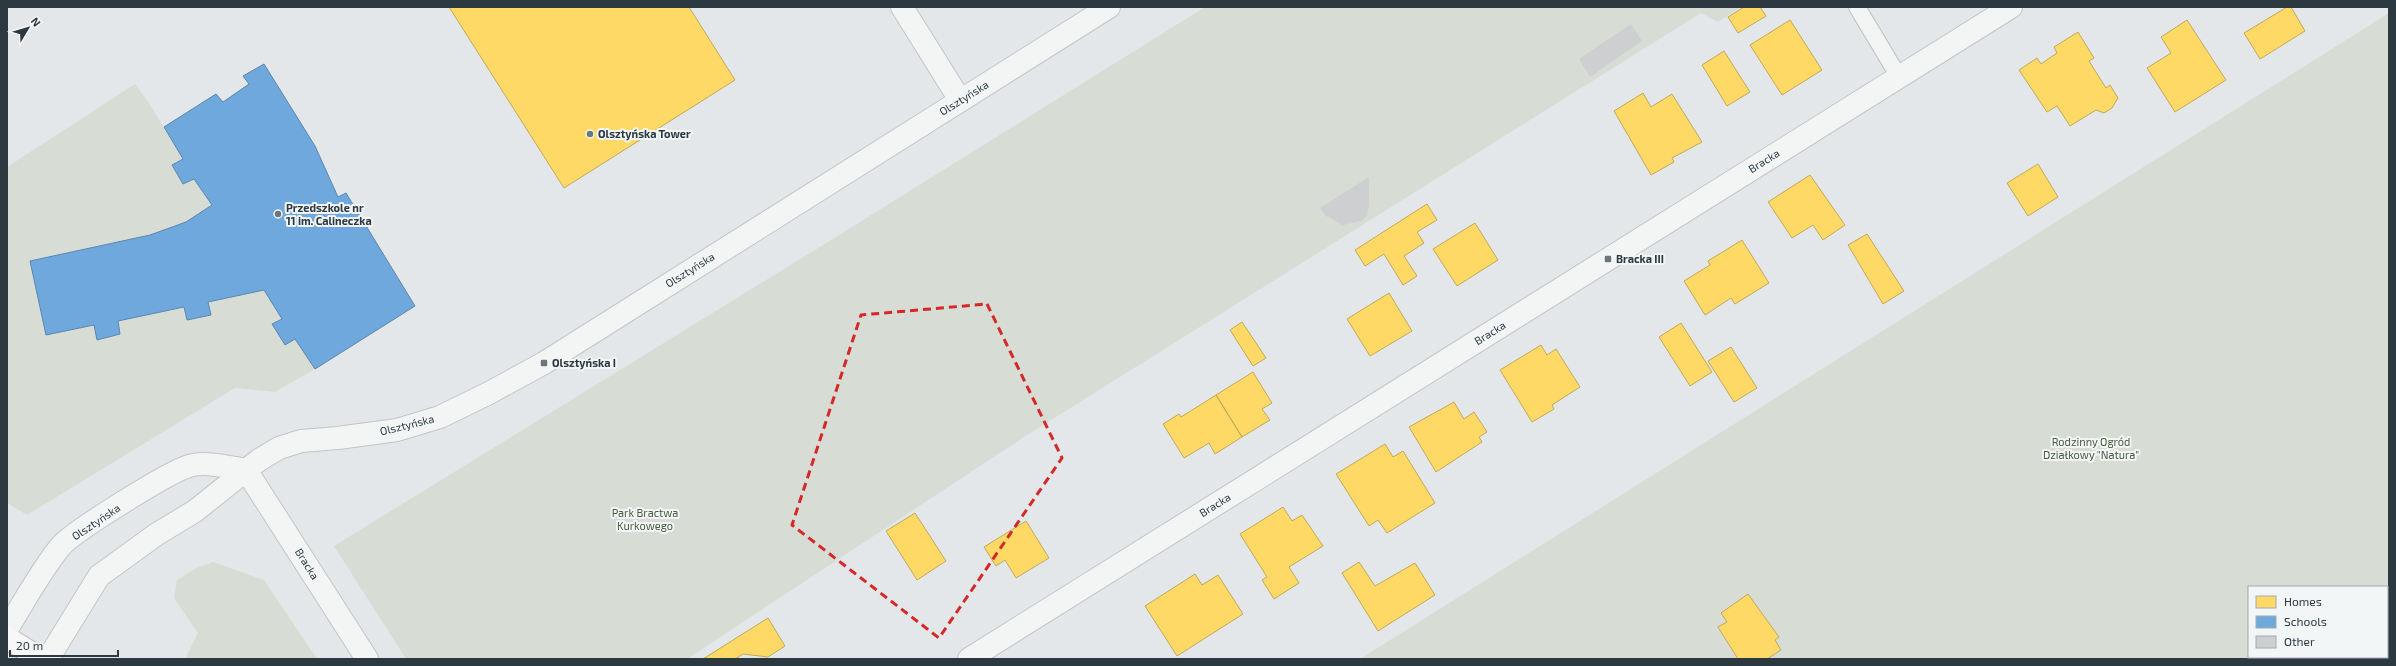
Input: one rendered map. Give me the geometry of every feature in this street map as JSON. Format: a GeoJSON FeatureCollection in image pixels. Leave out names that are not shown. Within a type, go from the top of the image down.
{"type":"FeatureCollection","features":[{"type":"Feature","properties":{"kind":"main road"},"geometry":{"type":"LineString","coordinates":[[7,638],[41,659]]}},
{"type":"Feature","properties":{"kind":"street"},"geometry":{"type":"LineString","coordinates":[[902,7],[960,100]]}},
{"type":"Feature","properties":{"kind":"street","name":"Olsztyńska"},"geometry":{"type":"LineString","coordinates":[[48,659],[99,576],[157,534],[195,511],[246,470],[279,448],[301,441],[338,438],[397,430],[440,417],[490,393],[544,363],[1110,7]]}},
{"type":"Feature","properties":{"kind":"street","name":"Bracka"},"geometry":{"type":"LineString","coordinates":[[969,659],[2011,7]]}},
{"type":"Feature","properties":{"kind":"street","name":"Olsztyńska"},"geometry":{"type":"LineString","coordinates":[[7,629],[61,546],[82,531],[169,475],[190,466],[214,465],[246,470]]}},
{"type":"Feature","properties":{"kind":"street","name":"Bracka"},"geometry":{"type":"LineString","coordinates":[[246,470],[367,659]]}},
{"type":"Feature","properties":{"kind":"lane"},"geometry":{"type":"LineString","coordinates":[[1857,7],[1899,77]]}},
{"type":"Feature","properties":{"kind":"highlighted area"},"geometry":{"type":"Polygon","coordinates":[[[987,304],[1062,458],[939,638],[792,525],[861,315],[987,304]]]}},
{"type":"Feature","properties":{"kind":"green space","name":"Park Bractwa Kurkowego"},"geometry":{"type":"Polygon","coordinates":[[[1205,7],[1741,7],[1718,22],[1701,13],[1024,437],[687,659],[406,659],[334,546],[823,245],[1205,7]]]}},
{"type":"Feature","properties":{"kind":"green space","name":"Rodzinny Ogród Działkowy \"Natura\""},"geometry":{"type":"Polygon","coordinates":[[[2389,13],[2389,659],[1360,659],[2389,13]]]}},
{"type":"Feature","properties":{"kind":"green space"},"geometry":{"type":"Polygon","coordinates":[[[135,84],[149,103],[183,159],[172,165],[183,184],[194,179],[212,205],[186,222],[150,235],[30,261],[46,335],[94,325],[97,340],[120,334],[118,321],[184,307],[187,320],[211,315],[208,302],[264,290],[282,319],[272,324],[284,345],[295,339],[315,369],[275,392],[235,388],[27,515],[7,503],[7,167],[135,84]]]}},
{"type":"Feature","properties":{"kind":"green space"},"geometry":{"type":"Polygon","coordinates":[[[213,562],[264,580],[317,659],[185,659],[198,633],[174,598],[177,580],[196,568],[213,562]]]}},
{"type":"Feature","properties":{"kind":"building: Homes","name":"Olsztyńska Tower"},"geometry":{"type":"Polygon","coordinates":[[[449,7],[689,7],[735,80],[564,188],[449,7]]]}},
{"type":"Feature","properties":{"kind":"building: Homes"},"geometry":{"type":"Polygon","coordinates":[[[1744,7],[1760,7],[1766,16],[1738,33],[1728,17],[1744,7]]]}},
{"type":"Feature","properties":{"kind":"building: Homes"},"geometry":{"type":"Polygon","coordinates":[[[2287,7],[2291,7],[2305,31],[2260,59],[2244,33],[2287,7]]]}},
{"type":"Feature","properties":{"kind":"building: Homes"},"geometry":{"type":"Polygon","coordinates":[[[1790,20],[1822,70],[1782,95],[1750,45],[1790,20]]]}},
{"type":"Feature","properties":{"kind":"building: Homes"},"geometry":{"type":"Polygon","coordinates":[[[2187,20],[2226,80],[2175,112],[2147,68],[2171,53],[2161,37],[2187,20]]]}},
{"type":"Feature","properties":{"kind":"building: Homes"},"geometry":{"type":"Polygon","coordinates":[[[2078,32],[2094,58],[2089,61],[2106,88],[2110,85],[2118,98],[2112,108],[2104,113],[2096,110],[2070,126],[2057,106],[2047,112],[2019,70],[2037,58],[2041,64],[2057,53],[2054,47],[2078,32]]]}},
{"type":"Feature","properties":{"kind":"building: Homes"},"geometry":{"type":"Polygon","coordinates":[[[1724,51],[1750,92],[1727,106],[1702,65],[1724,51]]]}},
{"type":"Feature","properties":{"kind":"building: Homes"},"geometry":{"type":"Polygon","coordinates":[[[1643,93],[1651,107],[1672,94],[1702,142],[1672,158],[1674,162],[1651,175],[1614,111],[1643,93]]]}},
{"type":"Feature","properties":{"kind":"building: Homes"},"geometry":{"type":"Polygon","coordinates":[[[2038,164],[2058,197],[2028,216],[2007,183],[2038,164]]]}},
{"type":"Feature","properties":{"kind":"building: Homes"},"geometry":{"type":"Polygon","coordinates":[[[1810,175],[1845,225],[1823,240],[1813,225],[1792,238],[1768,202],[1810,175]]]}},
{"type":"Feature","properties":{"kind":"building: Homes"},"geometry":{"type":"Polygon","coordinates":[[[1427,204],[1437,220],[1417,232],[1424,243],[1404,256],[1417,276],[1403,285],[1384,254],[1365,266],[1355,250],[1427,204]]]}},
{"type":"Feature","properties":{"kind":"building: Homes"},"geometry":{"type":"Polygon","coordinates":[[[1475,223],[1498,260],[1457,286],[1433,249],[1475,223]]]}},
{"type":"Feature","properties":{"kind":"building: Homes"},"geometry":{"type":"Polygon","coordinates":[[[1867,234],[1904,291],[1883,304],[1848,245],[1867,234]]]}},
{"type":"Feature","properties":{"kind":"building: Homes"},"geometry":{"type":"Polygon","coordinates":[[[1742,240],[1769,283],[1735,304],[1731,298],[1705,315],[1684,281],[1710,265],[1708,261],[1742,240]]]}},
{"type":"Feature","properties":{"kind":"building: Homes"},"geometry":{"type":"Polygon","coordinates":[[[1389,293],[1412,331],[1370,356],[1347,319],[1389,293]]]}},
{"type":"Feature","properties":{"kind":"building: Homes"},"geometry":{"type":"Polygon","coordinates":[[[1242,322],[1266,358],[1253,366],[1230,330],[1242,322]]]}},
{"type":"Feature","properties":{"kind":"building: Homes"},"geometry":{"type":"Polygon","coordinates":[[[1681,323],[1712,372],[1690,386],[1659,337],[1681,323]]]}},
{"type":"Feature","properties":{"kind":"building: Homes"},"geometry":{"type":"Polygon","coordinates":[[[1541,345],[1547,355],[1556,349],[1580,387],[1552,405],[1554,409],[1532,422],[1500,370],[1541,345]]]}},
{"type":"Feature","properties":{"kind":"building: Homes"},"geometry":{"type":"Polygon","coordinates":[[[1731,347],[1757,388],[1734,402],[1708,361],[1731,347]]]}},
{"type":"Feature","properties":{"kind":"building: Homes"},"geometry":{"type":"Polygon","coordinates":[[[1253,372],[1272,403],[1262,409],[1270,420],[1242,437],[1216,395],[1253,372]]]}},
{"type":"Feature","properties":{"kind":"building: Homes"},"geometry":{"type":"Polygon","coordinates":[[[1216,395],[1242,437],[1215,454],[1209,443],[1184,458],[1163,424],[1179,414],[1181,417],[1216,395]]]}},
{"type":"Feature","properties":{"kind":"building: Homes"},"geometry":{"type":"Polygon","coordinates":[[[1454,402],[1464,419],[1474,412],[1487,432],[1479,437],[1482,442],[1436,472],[1409,427],[1454,402]]]}},
{"type":"Feature","properties":{"kind":"building: Homes"},"geometry":{"type":"Polygon","coordinates":[[[1385,444],[1393,457],[1403,451],[1435,503],[1387,533],[1378,520],[1369,526],[1336,474],[1385,444]]]}},
{"type":"Feature","properties":{"kind":"building: Homes"},"geometry":{"type":"Polygon","coordinates":[[[1283,507],[1292,521],[1302,515],[1323,546],[1289,567],[1299,583],[1274,599],[1262,580],[1267,577],[1240,534],[1283,507]]]}},
{"type":"Feature","properties":{"kind":"building: Homes"},"geometry":{"type":"Polygon","coordinates":[[[915,513],[946,561],[917,580],[886,531],[915,513]]]}},
{"type":"Feature","properties":{"kind":"building: Homes"},"geometry":{"type":"Polygon","coordinates":[[[1026,521],[1049,558],[1016,578],[1005,560],[996,566],[984,547],[1026,521]]]}},
{"type":"Feature","properties":{"kind":"building: Homes"},"geometry":{"type":"Polygon","coordinates":[[[1359,562],[1375,586],[1415,563],[1435,595],[1378,631],[1342,573],[1359,562]]]}},
{"type":"Feature","properties":{"kind":"building: Homes"},"geometry":{"type":"Polygon","coordinates":[[[1195,574],[1202,585],[1218,575],[1243,614],[1177,656],[1145,606],[1195,574]]]}},
{"type":"Feature","properties":{"kind":"building: Homes"},"geometry":{"type":"Polygon","coordinates":[[[1748,594],[1779,637],[1775,640],[1781,650],[1767,659],[1738,659],[1718,627],[1727,622],[1721,613],[1748,594]]]}},
{"type":"Feature","properties":{"kind":"building: Homes"},"geometry":{"type":"Polygon","coordinates":[[[768,618],[785,646],[768,657],[743,654],[735,659],[703,659],[768,618]]]}},
{"type":"Feature","properties":{"kind":"building: Schools","name":"Przedszkole nr 11 im. Calineczka"},"geometry":{"type":"Polygon","coordinates":[[[264,64],[315,146],[338,197],[346,193],[415,306],[315,369],[295,339],[285,345],[272,324],[282,319],[264,290],[208,302],[211,315],[187,320],[184,307],[118,321],[120,334],[97,340],[94,325],[46,335],[30,261],[150,235],[186,222],[212,205],[194,179],[183,184],[172,165],[183,159],[164,127],[216,94],[223,102],[249,84],[243,76],[264,64]]]}},
{"type":"Feature","properties":{"kind":"building: Other"},"geometry":{"type":"Polygon","coordinates":[[[1631,24],[1642,41],[1590,77],[1579,59],[1631,24]]]}},
{"type":"Feature","properties":{"kind":"building: Other"},"geometry":{"type":"Polygon","coordinates":[[[1369,177],[1369,206],[1367,216],[1361,221],[1343,225],[1326,216],[1320,208],[1369,177]]]}},
{"type":"Feature","properties":{"kind":"place","name":"Olsztyńska Tower"},"geometry":{"type":"Point","coordinates":[590,134]}},
{"type":"Feature","properties":{"kind":"place","name":"Przedszkole nr 11 im. Calineczka"},"geometry":{"type":"Point","coordinates":[278,214]}},
{"type":"Feature","properties":{"kind":"place","name":"Bracka III"},"geometry":{"type":"Point","coordinates":[1608,259]}},
{"type":"Feature","properties":{"kind":"place","name":"Olsztyńska I"},"geometry":{"type":"Point","coordinates":[544,363]}}]}
